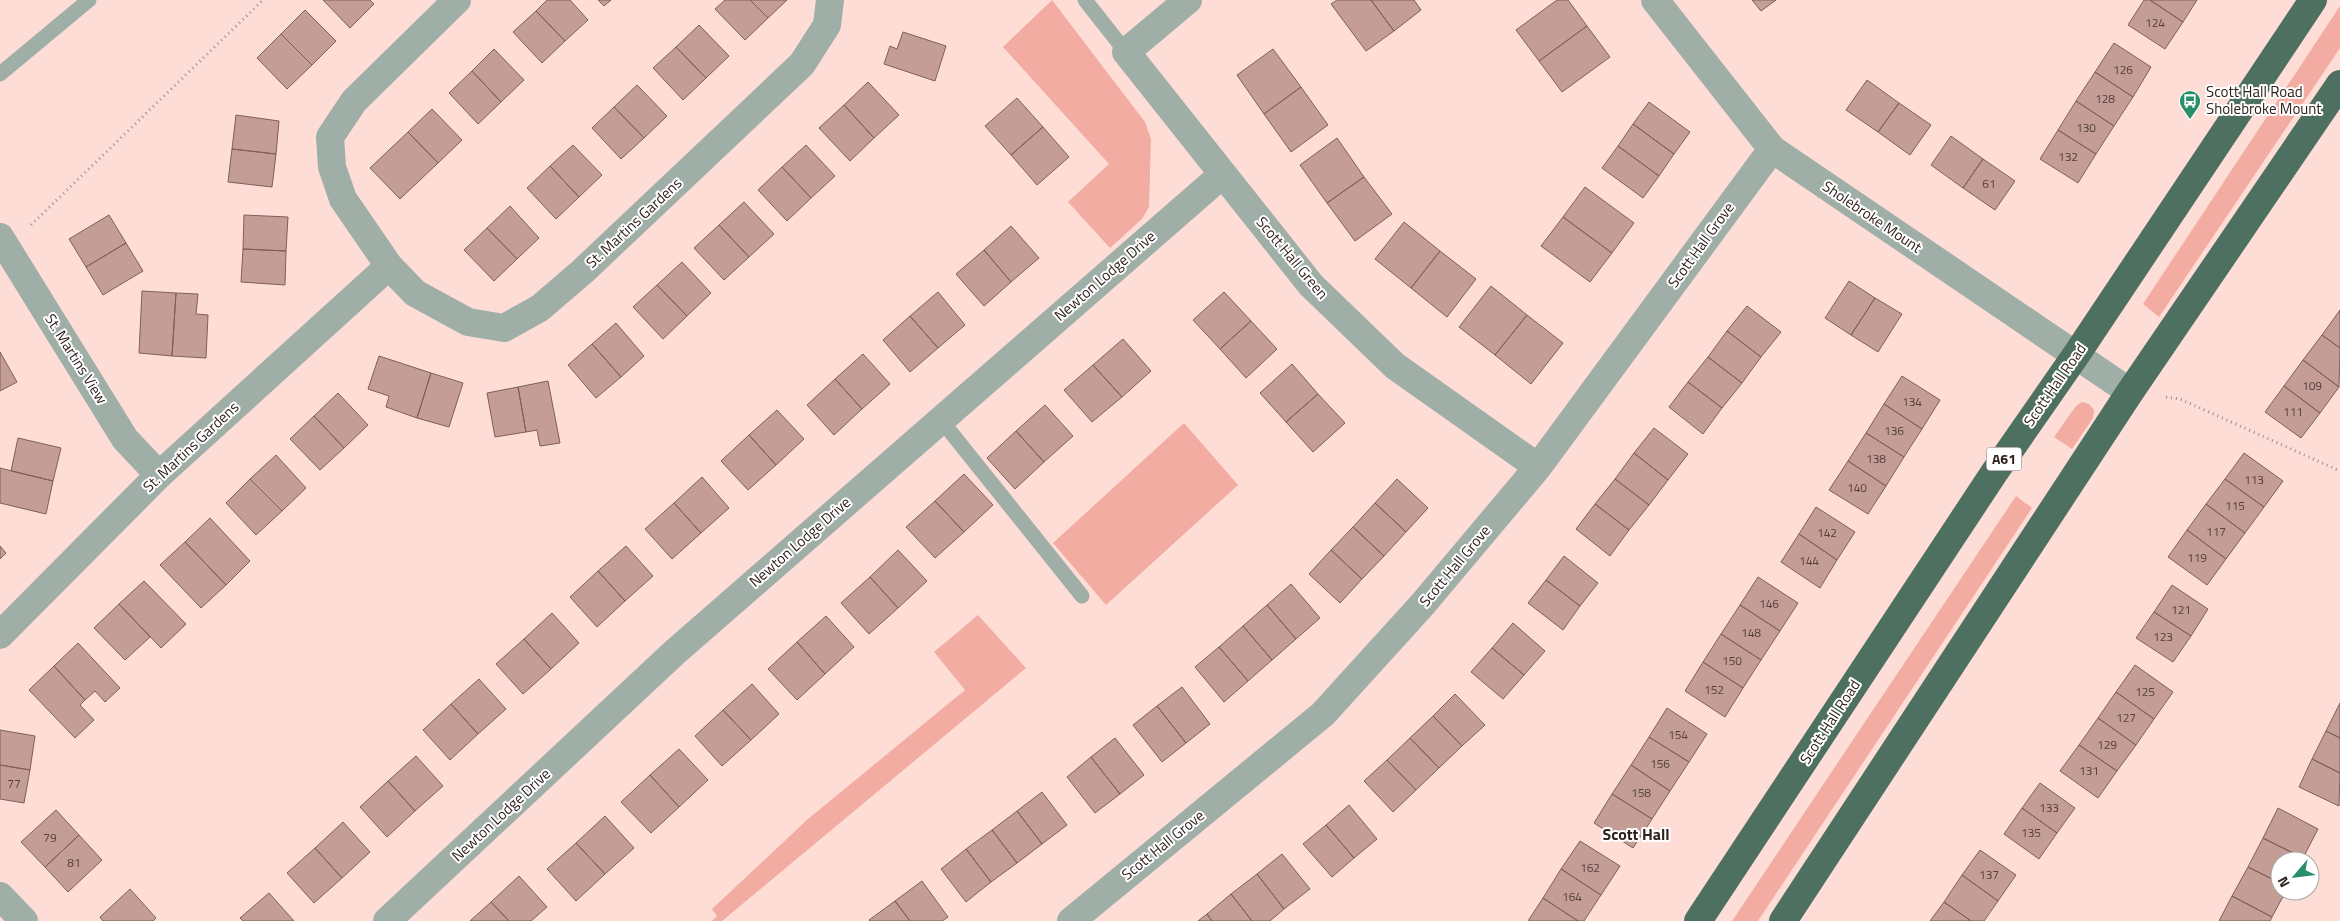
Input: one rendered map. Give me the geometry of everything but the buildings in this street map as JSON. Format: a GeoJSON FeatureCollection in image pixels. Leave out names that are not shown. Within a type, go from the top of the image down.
{"type":"FeatureCollection","features":[{"type":"Feature","properties":{"kind":"highway","name":"Scott Hall Road"},"geometry":{"type":"LineString","coordinates":[[1698,921],[1994,473],[2076,355],[2313,0]]}},
{"type":"Feature","properties":{"kind":"highway"},"geometry":{"type":"LineString","coordinates":[[1783,921],[2130,392],[2340,84]]}},
{"type":"Feature","properties":{"kind":"street","name":"St. Martins Gardens"},"geometry":{"type":"LineString","coordinates":[[457,0],[354,101],[330,137],[332,167],[343,199],[389,266],[415,292],[468,322],[504,328],[540,308],[583,272],[802,64],[826,24],[830,0]]}},
{"type":"Feature","properties":{"kind":"street"},"geometry":{"type":"LineString","coordinates":[[1126,52],[1188,0]]}},
{"type":"Feature","properties":{"kind":"street","name":"Sholebroke Mount"},"geometry":{"type":"LineString","coordinates":[[1655,0],[1772,149],[2130,392]]}},
{"type":"Feature","properties":{"kind":"street","name":"Scott Hall Green"},"geometry":{"type":"LineString","coordinates":[[1126,52],[1311,285],[1395,366],[1538,466]]}},
{"type":"Feature","properties":{"kind":"street","name":"Scott Hall Grove"},"geometry":{"type":"LineString","coordinates":[[1071,921],[1323,714],[1422,605],[1538,466],[1772,149]]}},
{"type":"Feature","properties":{"kind":"street","name":"Newton Lodge Drive"},"geometry":{"type":"LineString","coordinates":[[386,921],[675,652],[1223,174]]}},
{"type":"Feature","properties":{"kind":"street","name":"St. Martins View"},"geometry":{"type":"LineString","coordinates":[[4,242],[125,439],[159,476]]}},
{"type":"Feature","properties":{"kind":"street","name":"St. Martins Gardens"},"geometry":{"type":"LineString","coordinates":[[0,634],[159,476],[389,266]]}},
{"type":"Feature","properties":{"kind":"street"},"geometry":{"type":"LineString","coordinates":[[0,896],[24,921]]}},
{"type":"Feature","properties":{"kind":"lane"},"geometry":{"type":"LineString","coordinates":[[0,74],[90,0]]}},
{"type":"Feature","properties":{"kind":"lane"},"geometry":{"type":"LineString","coordinates":[[1085,0],[1126,52]]}},
{"type":"Feature","properties":{"kind":"lane"},"geometry":{"type":"LineString","coordinates":[[941,420],[1082,596]]}},
{"type":"Feature","properties":{"kind":"path"},"geometry":{"type":"LineString","coordinates":[[4,242],[263,0]]}},
{"type":"Feature","properties":{"kind":"path"},"geometry":{"type":"LineString","coordinates":[[2130,392],[2180,399],[2340,471]]}},
{"type":"Feature","properties":{"kind":"shaded area"},"geometry":{"type":"Polygon","coordinates":[[[1052,0],[1145,122],[1151,139],[1149,207],[1142,219],[1110,248],[1068,202],[1109,164],[1003,47],[1052,0]]]}},
{"type":"Feature","properties":{"kind":"shaded area"},"geometry":{"type":"Polygon","coordinates":[[[2340,6],[2340,48],[2159,317],[2143,304],[2340,6]]]}},
{"type":"Feature","properties":{"kind":"shaded area"},"geometry":{"type":"Polygon","coordinates":[[[2082,402],[2089,404],[2094,410],[2093,418],[2072,449],[2054,437],[2076,406],[2082,402]]]}},
{"type":"Feature","properties":{"kind":"shaded area"},"geometry":{"type":"Polygon","coordinates":[[[1184,423],[1238,485],[1106,605],[1053,543],[1184,423]]]}},
{"type":"Feature","properties":{"kind":"shaded area"},"geometry":{"type":"Polygon","coordinates":[[[2016,496],[2032,508],[1758,921],[1732,921],[2016,496]]]}},
{"type":"Feature","properties":{"kind":"shaded area"},"geometry":{"type":"Polygon","coordinates":[[[978,615],[1026,668],[722,921],[712,921],[717,916],[712,909],[808,819],[965,690],[934,652],[978,615]]]}},
{"type":"Feature","properties":{"kind":"place","name":"Scott Hall Road Sholebroke Mount"},"geometry":{"type":"Point","coordinates":[2190,120]}},
{"type":"Feature","properties":{"kind":"district","name":"Scott Hall"},"geometry":{"type":"Point","coordinates":[1636,834]}}]}
